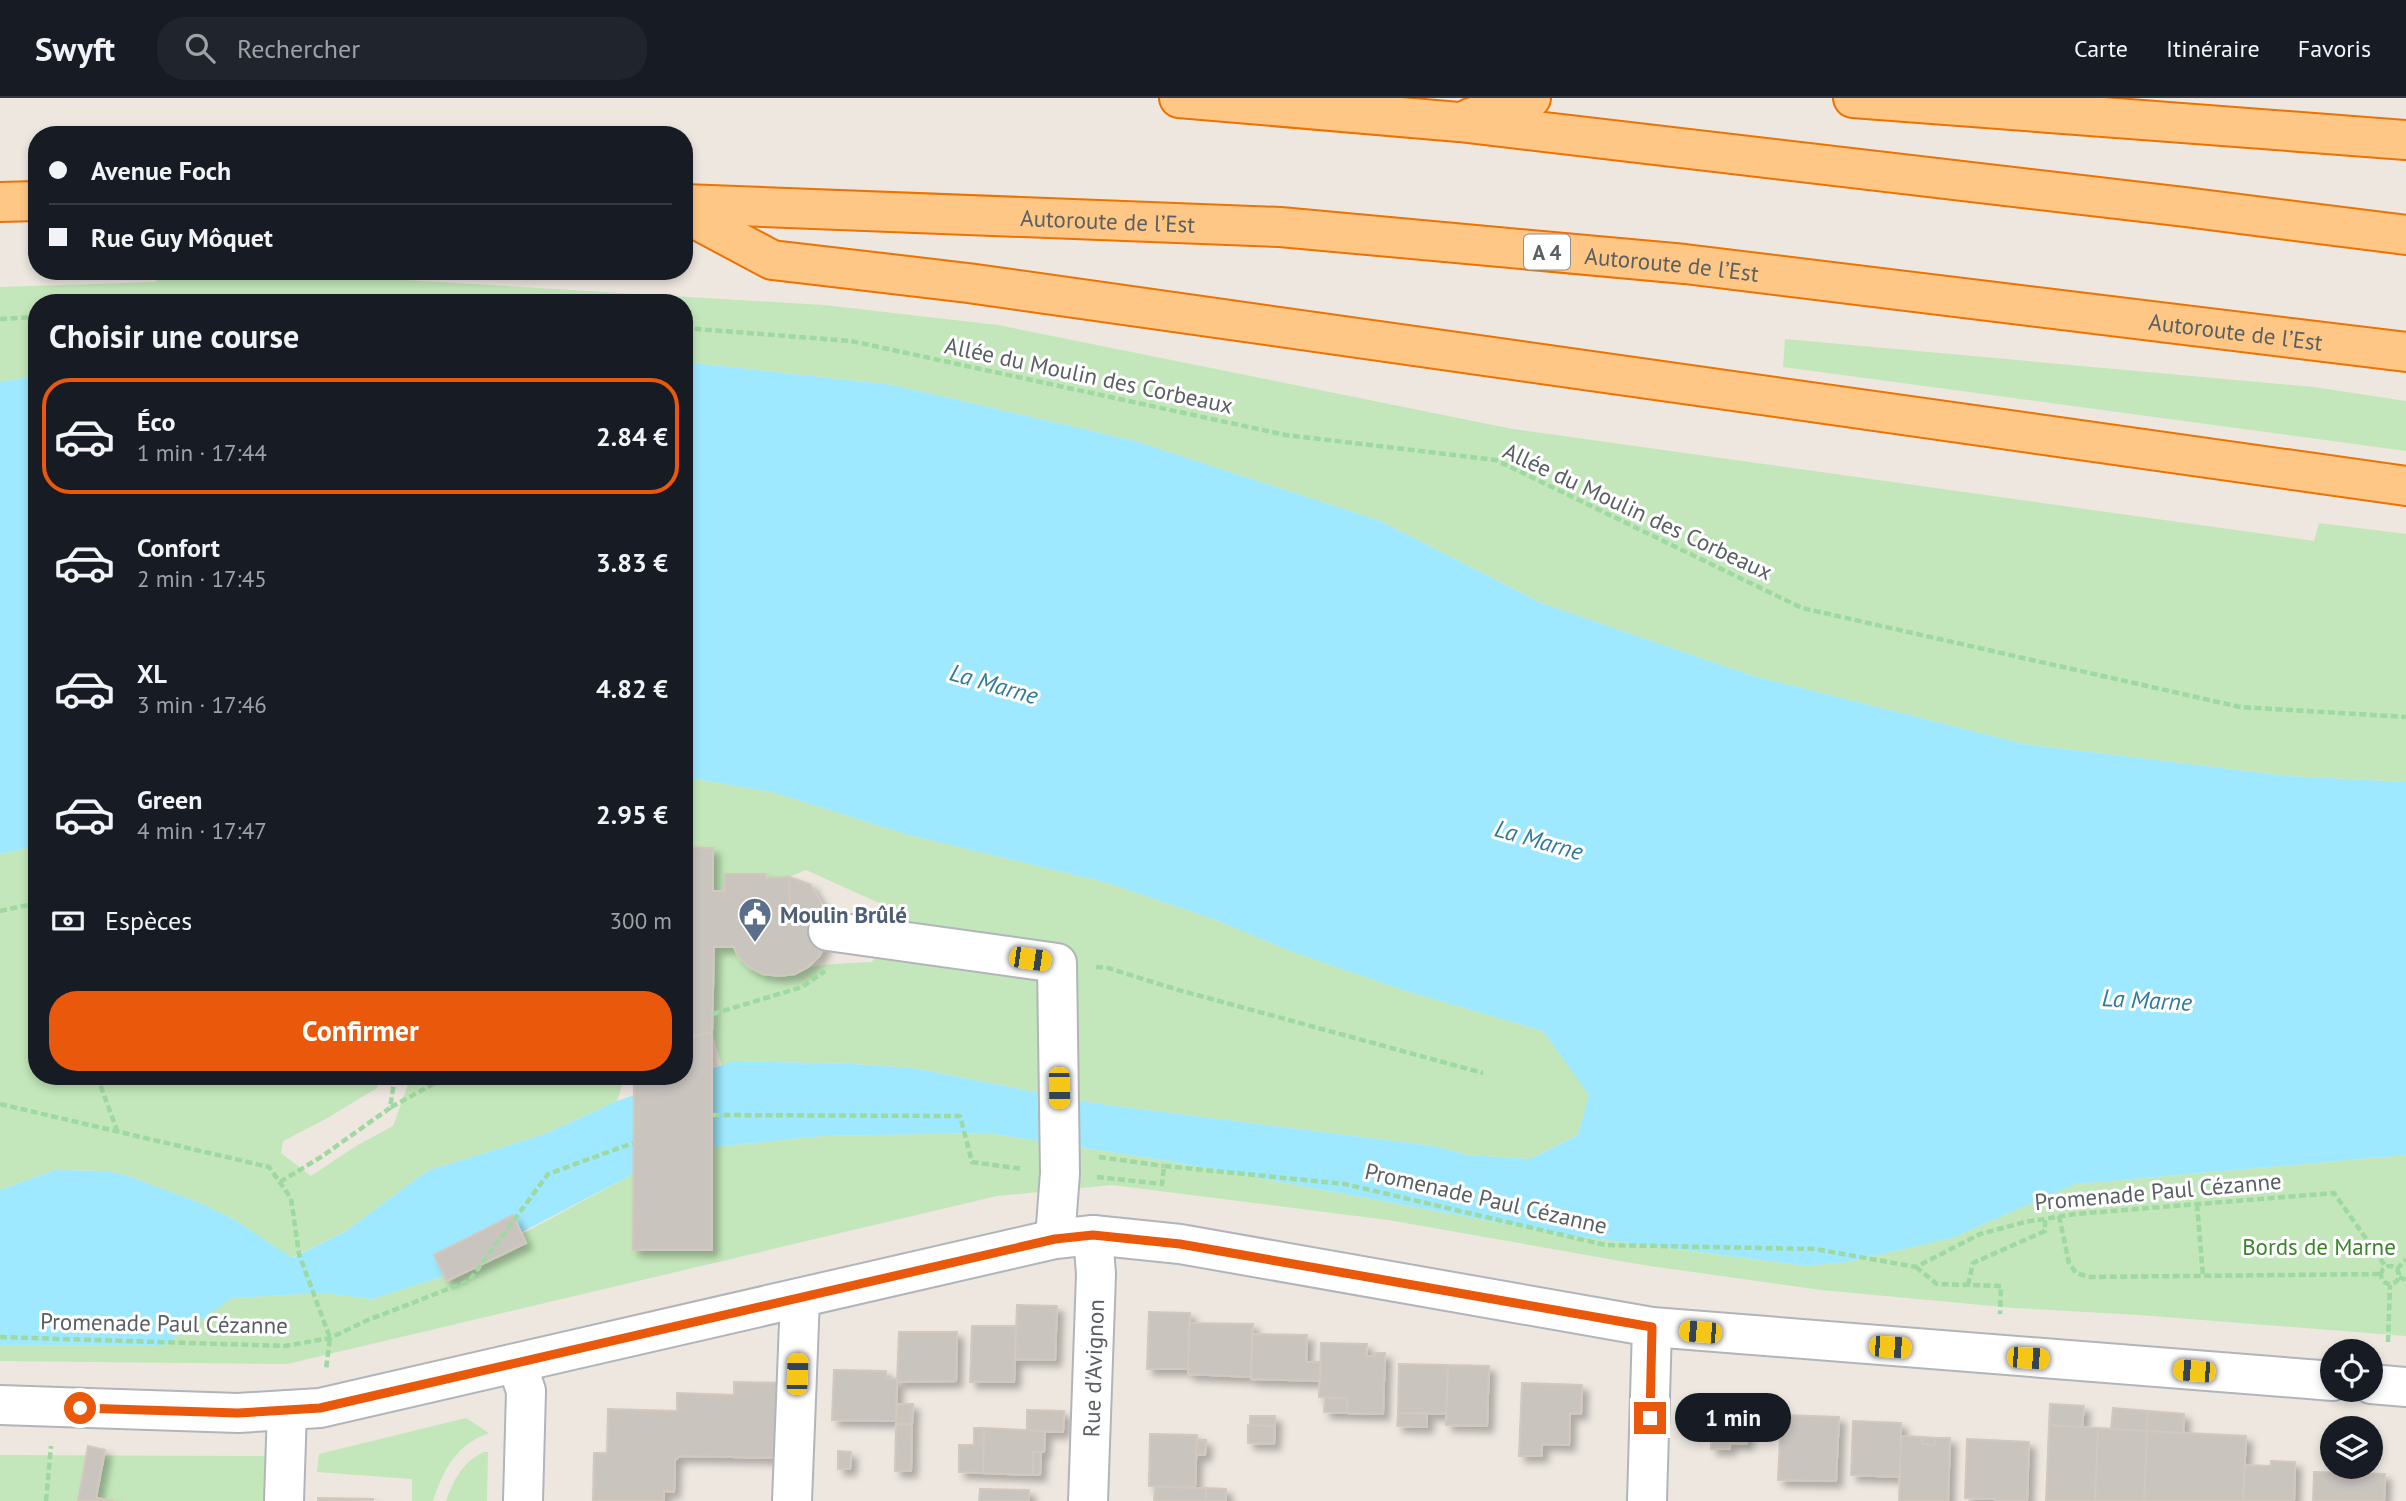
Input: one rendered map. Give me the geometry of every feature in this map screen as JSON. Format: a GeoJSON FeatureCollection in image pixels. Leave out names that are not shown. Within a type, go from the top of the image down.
{"type":"FeatureCollection","features":[{"type":"Feature","properties":{"kind":"highway"},"geometry":{"type":"LineString","coordinates":[[1179,98],[1459,122],[2406,235]]}},
{"type":"Feature","properties":{"kind":"highway"},"geometry":{"type":"LineString","coordinates":[[1459,122],[1531,98]]}},
{"type":"Feature","properties":{"kind":"highway"},"geometry":{"type":"LineString","coordinates":[[1853,98],[2202,123],[2406,141]]}},
{"type":"Feature","properties":{"kind":"highway"},"geometry":{"type":"LineString","coordinates":[[0,202],[28,201]]}},
{"type":"Feature","properties":{"kind":"highway","name":"Autoroute de l’Est"},"geometry":{"type":"LineString","coordinates":[[693,204],[1280,228],[1685,264],[2406,352]]}},
{"type":"Feature","properties":{"kind":"highway"},"geometry":{"type":"LineString","coordinates":[[693,218],[772,260],[968,283],[2406,486]]}},
{"type":"Feature","properties":{"kind":"street"},"geometry":{"type":"LineString","coordinates":[[828,931],[1057,963],[1058,1016],[1075,1175],[1055,1239]]}},
{"type":"Feature","properties":{"kind":"street"},"geometry":{"type":"LineString","coordinates":[[0,1405],[238,1413],[320,1408],[1055,1239],[1093,1235],[1180,1244],[1652,1327],[2320,1380]]}},
{"type":"Feature","properties":{"kind":"street","name":"Rue d'Avignon"},"geometry":{"type":"LineString","coordinates":[[1088,1501],[1096,1274],[1093,1235]]}},
{"type":"Feature","properties":{"kind":"street"},"geometry":{"type":"LineString","coordinates":[[792,1501],[800,1298]]}},
{"type":"Feature","properties":{"kind":"street"},"geometry":{"type":"LineString","coordinates":[[1647,1501],[1652,1327]]}},
{"type":"Feature","properties":{"kind":"street"},"geometry":{"type":"LineString","coordinates":[[517,1364],[526,1391],[523,1501]]}},
{"type":"Feature","properties":{"kind":"street"},"geometry":{"type":"LineString","coordinates":[[2383,1385],[2406,1387]]}},
{"type":"Feature","properties":{"kind":"street"},"geometry":{"type":"LineString","coordinates":[[284,1501],[287,1410]]}},
{"type":"Feature","properties":{"kind":"path"},"geometry":{"type":"LineString","coordinates":[[0,319],[28,317]]}},
{"type":"Feature","properties":{"kind":"path","name":"Allée du Moulin des Corbeaux"},"geometry":{"type":"LineString","coordinates":[[693,329],[851,341],[1286,435],[1496,460],[1801,608],[2240,707],[2406,717]]}},
{"type":"Feature","properties":{"kind":"path"},"geometry":{"type":"LineString","coordinates":[[0,911],[28,905]]}},
{"type":"Feature","properties":{"kind":"path"},"geometry":{"type":"LineString","coordinates":[[713,1014],[802,987],[857,949],[869,936]]}},
{"type":"Feature","properties":{"kind":"path"},"geometry":{"type":"LineString","coordinates":[[1057,963],[1108,968],[1483,1073]]}},
{"type":"Feature","properties":{"kind":"path"},"geometry":{"type":"LineString","coordinates":[[100,1085],[118,1133]]}},
{"type":"Feature","properties":{"kind":"path"},"geometry":{"type":"LineString","coordinates":[[390,1108],[394,1085]]}},
{"type":"Feature","properties":{"kind":"path"},"geometry":{"type":"LineString","coordinates":[[279,1182],[321,1157],[390,1108],[432,1085]]}},
{"type":"Feature","properties":{"kind":"path"},"geometry":{"type":"LineString","coordinates":[[0,1104],[269,1167],[291,1198],[299,1254],[330,1338]]}},
{"type":"Feature","properties":{"kind":"path"},"geometry":{"type":"LineString","coordinates":[[713,1115],[960,1116],[972,1162],[1162,1184],[1164,1166]]}},
{"type":"Feature","properties":{"kind":"path","name":"Promenade Paul Cézanne"},"geometry":{"type":"LineString","coordinates":[[0,1336],[285,1346],[330,1338],[368,1320],[470,1281],[548,1174],[634,1143]]}},
{"type":"Feature","properties":{"kind":"path","name":"Promenade Paul Cézanne"},"geometry":{"type":"LineString","coordinates":[[1097,1157],[1345,1184],[1605,1245],[1815,1249],[1916,1266],[1980,1234],[2045,1218],[2333,1193],[2386,1267]]}},
{"type":"Feature","properties":{"kind":"path"},"geometry":{"type":"LineString","coordinates":[[2197,1204],[2203,1276]]}},
{"type":"Feature","properties":{"kind":"path"},"geometry":{"type":"LineString","coordinates":[[2059,1216],[2069,1263],[2076,1273],[2090,1277],[2381,1274]]}},
{"type":"Feature","properties":{"kind":"path"},"geometry":{"type":"LineString","coordinates":[[1968,1285],[1973,1263],[2045,1231],[2045,1218]]}},
{"type":"Feature","properties":{"kind":"path"},"geometry":{"type":"LineString","coordinates":[[2397,1269],[2406,1259]]}},
{"type":"Feature","properties":{"kind":"path"},"geometry":{"type":"LineString","coordinates":[[1916,1266],[1937,1284],[2001,1286],[2000,1314]]}},
{"type":"Feature","properties":{"kind":"path"},"geometry":{"type":"LineString","coordinates":[[2381,1274],[2386,1267],[2397,1269]]}},
{"type":"Feature","properties":{"kind":"path"},"geometry":{"type":"LineString","coordinates":[[2381,1274],[2385,1283],[2390,1284],[2396,1282],[2399,1277],[2397,1269]]}},
{"type":"Feature","properties":{"kind":"path"},"geometry":{"type":"LineString","coordinates":[[2399,1277],[2406,1280]]}},
{"type":"Feature","properties":{"kind":"path"},"geometry":{"type":"LineString","coordinates":[[2388,1342],[2390,1284]]}},
{"type":"Feature","properties":{"kind":"path"},"geometry":{"type":"LineString","coordinates":[[46,1501],[54,1407]]}},
{"type":"Feature","properties":{"kind":"green space"},"geometry":{"type":"Polygon","coordinates":[[[403,280],[639,294],[28,294],[28,377],[0,382],[0,287],[156,282],[403,280]]]}},
{"type":"Feature","properties":{"kind":"green space"},"geometry":{"type":"Polygon","coordinates":[[[693,297],[824,305],[998,325],[1513,429],[2314,541],[2319,523],[2406,534],[2406,782],[2288,776],[2024,744],[1750,675],[1541,603],[1380,521],[1135,441],[893,385],[693,363],[693,297]]]}},
{"type":"Feature","properties":{"kind":"green space"},"geometry":{"type":"Polygon","coordinates":[[[1785,339],[2314,387],[2406,401],[2406,451],[1783,367],[1785,339]]]}},
{"type":"Feature","properties":{"kind":"green space"},"geometry":{"type":"Polygon","coordinates":[[[693,779],[772,792],[909,835],[1108,883],[1406,991],[1543,1031],[1590,1095],[1578,1135],[1530,1159],[1467,1155],[1434,1146],[1092,1103],[913,1068],[736,1061],[722,1066],[712,1032],[714,947],[734,947],[752,967],[769,974],[787,975],[808,967],[872,962],[898,922],[890,908],[806,870],[789,877],[766,878],[766,874],[724,891],[713,891],[713,848],[693,847],[693,779]]]}},
{"type":"Feature","properties":{"kind":"green space"},"geometry":{"type":"Polygon","coordinates":[[[28,848],[28,1085],[378,1085],[377,1088],[324,1120],[283,1141],[281,1153],[311,1176],[356,1146],[393,1126],[408,1085],[622,1085],[617,1101],[545,1134],[427,1171],[346,1231],[291,1258],[235,1220],[200,1203],[125,1175],[105,1171],[55,1170],[0,1190],[0,854],[28,848]]]}},
{"type":"Feature","properties":{"kind":"green space","name":"Bords de Marne"},"geometry":{"type":"Polygon","coordinates":[[[987,1133],[1162,1160],[1560,1234],[1806,1266],[1847,1262],[1952,1238],[2075,1184],[2406,1155],[2406,1336],[2014,1308],[1821,1290],[1643,1265],[1388,1220],[1112,1185],[997,1196],[287,1364],[0,1361],[0,1345],[163,1346],[231,1298],[324,1293],[372,1299],[444,1276],[633,1174],[713,1147],[823,1136],[987,1133]]]}},
{"type":"Feature","properties":{"kind":"green space"},"geometry":{"type":"Polygon","coordinates":[[[466,1418],[489,1433],[468,1444],[452,1460],[433,1501],[412,1501],[412,1479],[317,1472],[319,1454],[466,1418]]]}},
{"type":"Feature","properties":{"kind":"green space"},"geometry":{"type":"Polygon","coordinates":[[[484,1452],[488,1452],[487,1501],[446,1501],[460,1472],[484,1452]]]}},
{"type":"Feature","properties":{"kind":"green space"},"geometry":{"type":"Polygon","coordinates":[[[0,1455],[271,1456],[268,1501],[0,1501],[0,1455]]]}},
{"type":"Feature","properties":{"kind":"water","name":"La Marne"},"geometry":{"type":"Polygon","coordinates":[[[693,363],[893,385],[1135,441],[1380,521],[1541,603],[1750,675],[2024,744],[2288,776],[2406,782],[2406,1155],[2075,1184],[1952,1238],[1847,1262],[1806,1266],[1560,1234],[1162,1160],[987,1133],[823,1136],[713,1147],[633,1174],[522,1232],[513,1215],[434,1255],[444,1276],[372,1299],[324,1293],[232,1298],[163,1346],[0,1345],[0,1190],[55,1170],[105,1171],[125,1175],[200,1203],[235,1220],[292,1258],[346,1231],[427,1171],[545,1134],[617,1101],[664,1085],[693,1085],[693,1075],[735,1061],[913,1068],[1092,1103],[1434,1146],[1467,1155],[1530,1159],[1578,1135],[1589,1095],[1543,1031],[1406,991],[1108,883],[909,835],[772,792],[693,779],[693,363]]]}},
{"type":"Feature","properties":{"kind":"water"},"geometry":{"type":"Polygon","coordinates":[[[28,377],[28,848],[0,854],[0,382],[28,377]]]}},
{"type":"Feature","properties":{"kind":"building","name":"Moulin Brûlé"},"geometry":{"type":"Polygon","coordinates":[[[693,847],[713,848],[713,891],[724,891],[724,874],[789,877],[790,912],[827,913],[826,942],[820,955],[808,967],[795,974],[763,974],[749,967],[738,956],[734,947],[714,947],[712,1032],[693,1036],[693,847]]]}},
{"type":"Feature","properties":{"kind":"building"},"geometry":{"type":"Polygon","coordinates":[[[789,877],[810,884],[827,913],[790,912],[789,877]]]}},
{"type":"Feature","properties":{"kind":"building"},"geometry":{"type":"Polygon","coordinates":[[[712,1032],[712,1250],[633,1250],[634,1085],[693,1085],[693,1036],[712,1032]]]}},
{"type":"Feature","properties":{"kind":"building"},"geometry":{"type":"Polygon","coordinates":[[[513,1215],[526,1243],[447,1281],[434,1255],[513,1215]]]}},
{"type":"Feature","properties":{"kind":"building"},"geometry":{"type":"Polygon","coordinates":[[[1017,1305],[1057,1306],[1055,1360],[1015,1359],[1017,1305]]]}},
{"type":"Feature","properties":{"kind":"building"},"geometry":{"type":"Polygon","coordinates":[[[1149,1312],[1190,1313],[1188,1369],[1147,1369],[1149,1312]]]}},
{"type":"Feature","properties":{"kind":"building"},"geometry":{"type":"Polygon","coordinates":[[[1189,1323],[1253,1324],[1251,1377],[1188,1374],[1189,1323]]]}},
{"type":"Feature","properties":{"kind":"building"},"geometry":{"type":"Polygon","coordinates":[[[972,1326],[1016,1326],[1014,1382],[970,1382],[972,1326]]]}},
{"type":"Feature","properties":{"kind":"building"},"geometry":{"type":"Polygon","coordinates":[[[899,1332],[957,1332],[956,1381],[897,1382],[899,1332]]]}},
{"type":"Feature","properties":{"kind":"building"},"geometry":{"type":"Polygon","coordinates":[[[1252,1334],[1307,1335],[1306,1362],[1321,1362],[1320,1381],[1251,1379],[1252,1334]]]}},
{"type":"Feature","properties":{"kind":"building"},"geometry":{"type":"Polygon","coordinates":[[[1321,1343],[1367,1344],[1366,1356],[1385,1353],[1383,1414],[1347,1413],[1347,1398],[1319,1397],[1321,1343]]]}},
{"type":"Feature","properties":{"kind":"building"},"geometry":{"type":"Polygon","coordinates":[[[1399,1364],[1448,1365],[1446,1414],[1398,1413],[1399,1364]]]}},
{"type":"Feature","properties":{"kind":"building"},"geometry":{"type":"Polygon","coordinates":[[[1448,1365],[1489,1366],[1487,1426],[1446,1425],[1448,1365]]]}},
{"type":"Feature","properties":{"kind":"building"},"geometry":{"type":"Polygon","coordinates":[[[834,1370],[886,1371],[886,1379],[897,1379],[896,1421],[832,1420],[834,1370]]]}},
{"type":"Feature","properties":{"kind":"building"},"geometry":{"type":"Polygon","coordinates":[[[734,1382],[788,1383],[786,1458],[680,1456],[675,1460],[674,1492],[664,1491],[664,1501],[593,1501],[594,1453],[607,1453],[608,1409],[677,1411],[677,1393],[734,1395],[734,1382]]]}},
{"type":"Feature","properties":{"kind":"building"},"geometry":{"type":"Polygon","coordinates":[[[1522,1383],[1582,1385],[1581,1414],[1570,1413],[1569,1445],[1542,1444],[1542,1456],[1519,1456],[1522,1383]]]}},
{"type":"Feature","properties":{"kind":"building"},"geometry":{"type":"Polygon","coordinates":[[[1325,1398],[1347,1398],[1347,1413],[1324,1412],[1325,1398]]]}},
{"type":"Feature","properties":{"kind":"building"},"geometry":{"type":"Polygon","coordinates":[[[1712,1398],[1748,1400],[1747,1444],[1730,1443],[1730,1449],[1711,1449],[1712,1398]]]}},
{"type":"Feature","properties":{"kind":"building"},"geometry":{"type":"Polygon","coordinates":[[[897,1404],[913,1404],[912,1424],[896,1423],[897,1404]]]}},
{"type":"Feature","properties":{"kind":"building"},"geometry":{"type":"Polygon","coordinates":[[[2050,1404],[2084,1406],[2082,1427],[2049,1425],[2050,1404]]]}},
{"type":"Feature","properties":{"kind":"building"},"geometry":{"type":"Polygon","coordinates":[[[2113,1408],[2148,1411],[2147,1431],[2111,1429],[2113,1408]]]}},
{"type":"Feature","properties":{"kind":"building"},"geometry":{"type":"Polygon","coordinates":[[[1027,1410],[1064,1411],[1063,1432],[1027,1430],[1027,1410]]]}},
{"type":"Feature","properties":{"kind":"building"},"geometry":{"type":"Polygon","coordinates":[[[2148,1411],[2184,1414],[2183,1433],[2147,1431],[2148,1411]]]}},
{"type":"Feature","properties":{"kind":"building"},"geometry":{"type":"Polygon","coordinates":[[[1398,1413],[1427,1413],[1427,1427],[1397,1426],[1398,1413]]]}},
{"type":"Feature","properties":{"kind":"building"},"geometry":{"type":"Polygon","coordinates":[[[1781,1415],[1839,1417],[1836,1481],[1778,1480],[1781,1415]]]}},
{"type":"Feature","properties":{"kind":"building"},"geometry":{"type":"Polygon","coordinates":[[[1250,1416],[1275,1416],[1275,1426],[1250,1425],[1250,1416]]]}},
{"type":"Feature","properties":{"kind":"building"},"geometry":{"type":"Polygon","coordinates":[[[1853,1421],[1901,1423],[1900,1477],[1851,1475],[1853,1421]]]}},
{"type":"Feature","properties":{"kind":"building"},"geometry":{"type":"Polygon","coordinates":[[[896,1425],[912,1425],[911,1471],[895,1471],[896,1425]]]}},
{"type":"Feature","properties":{"kind":"building"},"geometry":{"type":"Polygon","coordinates":[[[1248,1425],[1275,1426],[1274,1444],[1248,1443],[1248,1425]]]}},
{"type":"Feature","properties":{"kind":"building"},"geometry":{"type":"Polygon","coordinates":[[[2049,1425],[2098,1428],[2095,1501],[2046,1501],[2049,1425]]]}},
{"type":"Feature","properties":{"kind":"building"},"geometry":{"type":"Polygon","coordinates":[[[974,1428],[984,1428],[983,1473],[959,1472],[959,1445],[974,1445],[974,1428]]]}},
{"type":"Feature","properties":{"kind":"building"},"geometry":{"type":"Polygon","coordinates":[[[984,1428],[1045,1431],[1044,1452],[1033,1452],[1033,1475],[983,1473],[984,1428]]]}},
{"type":"Feature","properties":{"kind":"building"},"geometry":{"type":"Polygon","coordinates":[[[2098,1428],[2147,1431],[2144,1501],[2095,1501],[2098,1428]]]}},
{"type":"Feature","properties":{"kind":"building"},"geometry":{"type":"Polygon","coordinates":[[[2147,1431],[2246,1436],[2243,1501],[2144,1501],[2147,1431]]]}},
{"type":"Feature","properties":{"kind":"building"},"geometry":{"type":"Polygon","coordinates":[[[1150,1434],[1197,1435],[1195,1487],[1149,1486],[1150,1434]]]}},
{"type":"Feature","properties":{"kind":"building"},"geometry":{"type":"Polygon","coordinates":[[[1901,1436],[1922,1437],[1922,1444],[1935,1445],[1936,1438],[1950,1438],[1948,1501],[1899,1501],[1901,1436]]]}},
{"type":"Feature","properties":{"kind":"building"},"geometry":{"type":"Polygon","coordinates":[[[1922,1437],[1936,1438],[1935,1445],[1922,1444],[1922,1437]]]}},
{"type":"Feature","properties":{"kind":"building"},"geometry":{"type":"Polygon","coordinates":[[[1967,1439],[2029,1442],[2027,1501],[1965,1498],[1967,1439]]]}},
{"type":"Feature","properties":{"kind":"building"},"geometry":{"type":"Polygon","coordinates":[[[1197,1440],[1206,1440],[1205,1455],[1196,1455],[1197,1440]]]}},
{"type":"Feature","properties":{"kind":"building"},"geometry":{"type":"Polygon","coordinates":[[[88,1446],[105,1450],[96,1498],[114,1501],[78,1501],[88,1446]]]}},
{"type":"Feature","properties":{"kind":"building"},"geometry":{"type":"Polygon","coordinates":[[[838,1451],[851,1452],[850,1469],[838,1469],[838,1451]]]}},
{"type":"Feature","properties":{"kind":"building"},"geometry":{"type":"Polygon","coordinates":[[[1033,1452],[1041,1452],[1040,1475],[1033,1475],[1033,1452]]]}},
{"type":"Feature","properties":{"kind":"building"},"geometry":{"type":"Polygon","coordinates":[[[2271,1461],[2295,1462],[2294,1501],[2243,1501],[2245,1465],[2271,1466],[2271,1461]]]}},
{"type":"Feature","properties":{"kind":"building"},"geometry":{"type":"Polygon","coordinates":[[[2314,1472],[2320,1472],[2320,1479],[2383,1479],[2385,1474],[2384,1501],[2313,1501],[2314,1472]]]}},
{"type":"Feature","properties":{"kind":"building"},"geometry":{"type":"Polygon","coordinates":[[[1155,1487],[1206,1488],[1206,1501],[1154,1501],[1155,1487]]]}},
{"type":"Feature","properties":{"kind":"building"},"geometry":{"type":"Polygon","coordinates":[[[1206,1488],[1226,1489],[1226,1501],[1206,1501],[1206,1488]]]}},
{"type":"Feature","properties":{"kind":"building"},"geometry":{"type":"Polygon","coordinates":[[[980,1489],[1029,1490],[1029,1501],[979,1501],[980,1489]]]}},
{"type":"Feature","properties":{"kind":"building"},"geometry":{"type":"Polygon","coordinates":[[[318,1498],[373,1499],[373,1501],[318,1501],[318,1498]]]}},
{"type":"Feature","properties":{"kind":"place","name":"Moulin Brûlé"},"geometry":{"type":"Point","coordinates":[755,944]}},
{"type":"Feature","properties":{"kind":"route"},"geometry":{"type":"LineString","coordinates":[[80,1408],[238,1413],[320,1408],[1055,1239],[1093,1235],[1180,1244],[1652,1327],[1650,1418]]}}]}
